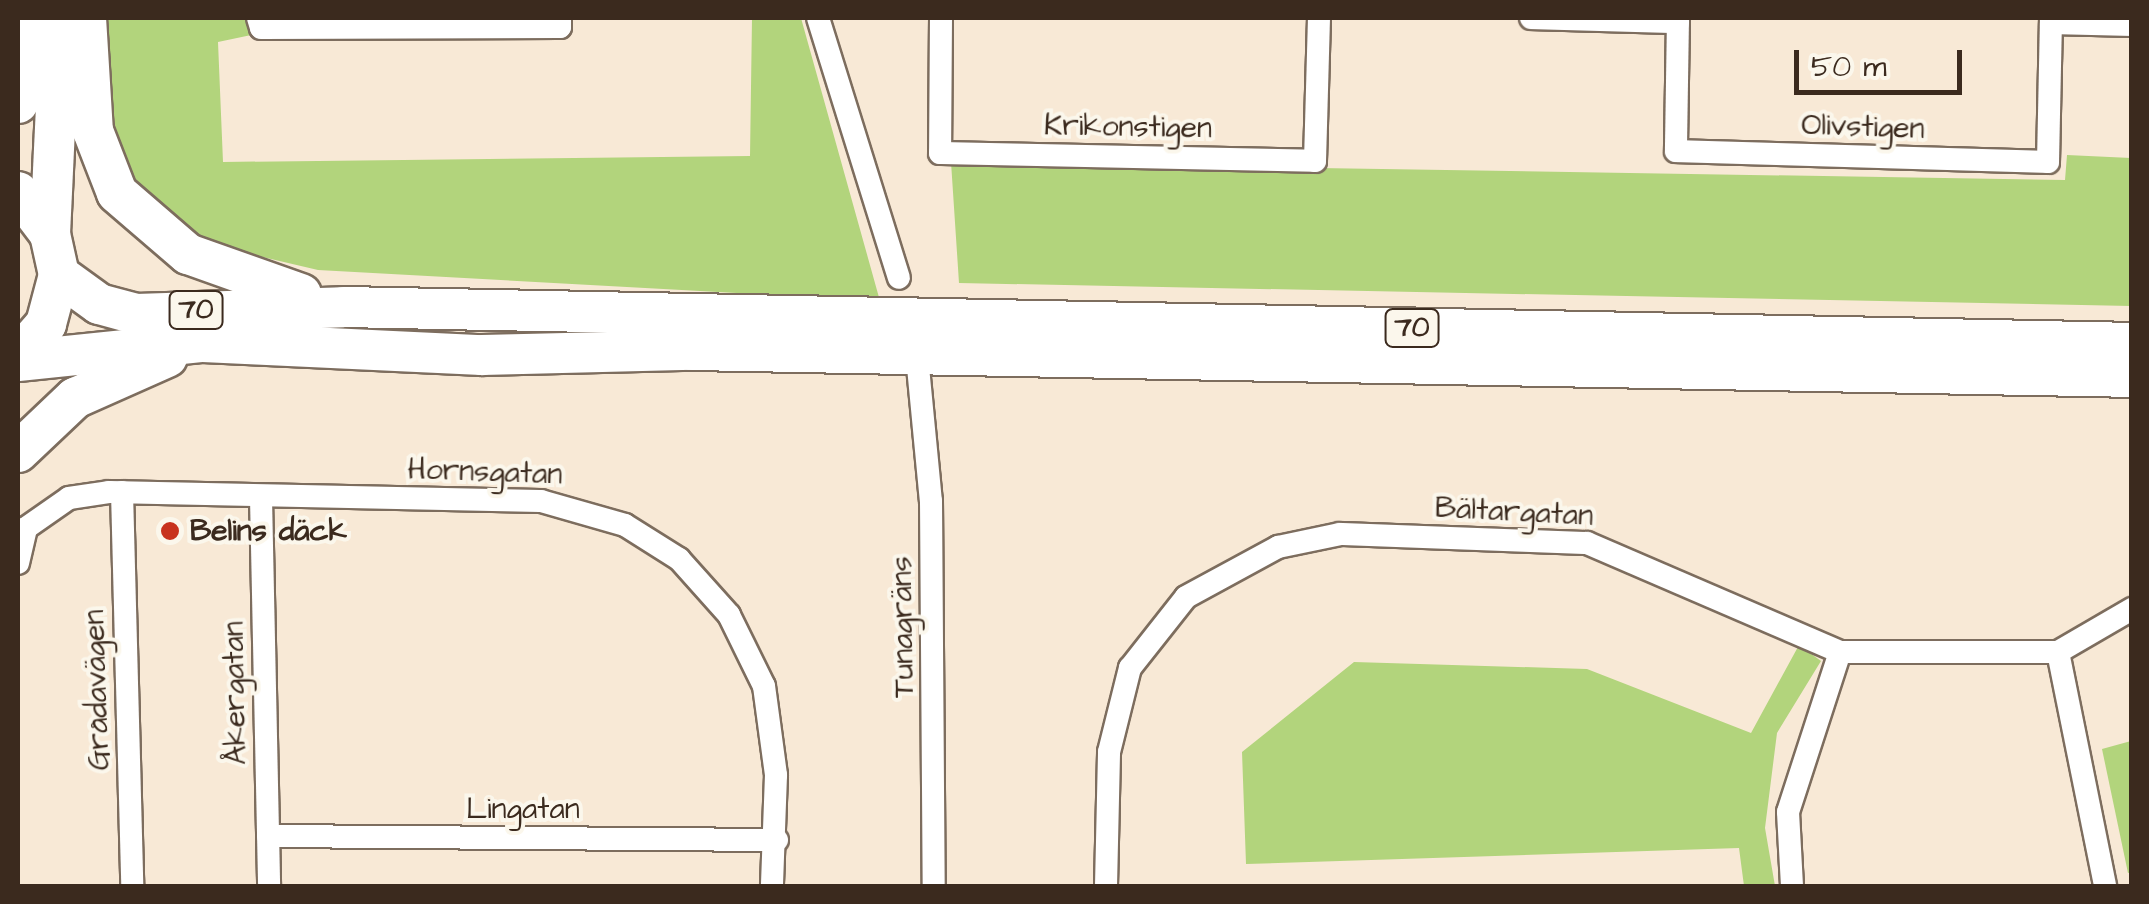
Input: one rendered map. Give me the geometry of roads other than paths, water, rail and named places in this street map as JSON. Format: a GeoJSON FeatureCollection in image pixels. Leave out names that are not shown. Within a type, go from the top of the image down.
{"type":"FeatureCollection","features":[{"type":"Feature","properties":{"kind":"highway"},"geometry":{"type":"LineString","coordinates":[[18,103],[28,18]]}},
{"type":"Feature","properties":{"kind":"highway"},"geometry":{"type":"LineString","coordinates":[[18,359],[46,324],[59,275],[50,234],[60,18]]}},
{"type":"Feature","properties":{"kind":"highway"},"geometry":{"type":"LineString","coordinates":[[86,18],[102,163],[140,219],[188,254],[343,307]]}},
{"type":"Feature","properties":{"kind":"highway"},"geometry":{"type":"LineString","coordinates":[[18,192],[50,234]]}},
{"type":"Feature","properties":{"kind":"highway","name":"70"},"geometry":{"type":"LineString","coordinates":[[59,275],[99,304],[136,314],[343,307],[2132,343]]}},
{"type":"Feature","properties":{"kind":"highway","name":"70"},"geometry":{"type":"LineString","coordinates":[[18,359],[203,342],[482,355],[692,350],[2132,377]]}},
{"type":"Feature","properties":{"kind":"highway","name":"70"},"geometry":{"type":"LineString","coordinates":[[18,452],[75,398],[203,342]]}},
{"type":"Feature","properties":{"kind":"street"},"geometry":{"type":"LineString","coordinates":[[258,18],[261,28],[560,27],[560,18]]}},
{"type":"Feature","properties":{"kind":"street"},"geometry":{"type":"LineString","coordinates":[[818,18],[899,278]]}},
{"type":"Feature","properties":{"kind":"street","name":"Krikonstigen"},"geometry":{"type":"LineString","coordinates":[[940,18],[940,153],[1315,161],[1320,18]]}},
{"type":"Feature","properties":{"kind":"street"},"geometry":{"type":"LineString","coordinates":[[1532,18],[1678,20]]}},
{"type":"Feature","properties":{"kind":"street","name":"Olivstigen"},"geometry":{"type":"LineString","coordinates":[[1678,20],[1676,151],[2048,162],[2051,20]]}},
{"type":"Feature","properties":{"kind":"street"},"geometry":{"type":"LineString","coordinates":[[2051,20],[2132,25]]}},
{"type":"Feature","properties":{"kind":"street","name":"Tunagräns"},"geometry":{"type":"LineString","coordinates":[[918,367],[930,501],[934,886]]}},
{"type":"Feature","properties":{"kind":"street","name":"Hornsgatan"},"geometry":{"type":"LineString","coordinates":[[18,563],[26,528],[69,498],[122,492],[261,498],[541,500],[626,524],[680,559],[729,615],[764,686],[778,840],[772,886]]}},
{"type":"Feature","properties":{"kind":"street","name":"Grådavägen"},"geometry":{"type":"LineString","coordinates":[[122,492],[132,886]]}},
{"type":"Feature","properties":{"kind":"street","name":"Åkergatan"},"geometry":{"type":"LineString","coordinates":[[261,498],[269,886]]}},
{"type":"Feature","properties":{"kind":"street","name":"Bältargatan"},"geometry":{"type":"LineString","coordinates":[[1106,886],[1109,752],[1130,668],[1186,597],[1278,547],[1340,534],[1587,543],[1840,652],[2058,652]]}},
{"type":"Feature","properties":{"kind":"street"},"geometry":{"type":"LineString","coordinates":[[2105,886],[2058,652],[2132,609]]}},
{"type":"Feature","properties":{"kind":"street"},"geometry":{"type":"LineString","coordinates":[[1792,886],[1788,812],[1840,652]]}},
{"type":"Feature","properties":{"kind":"street","name":"Lingatan"},"geometry":{"type":"LineString","coordinates":[[268,836],[778,840]]}},
{"type":"Feature","properties":{"kind":"place","name":"Belins däck"},"geometry":{"type":"Point","coordinates":[170,531]}}]}
